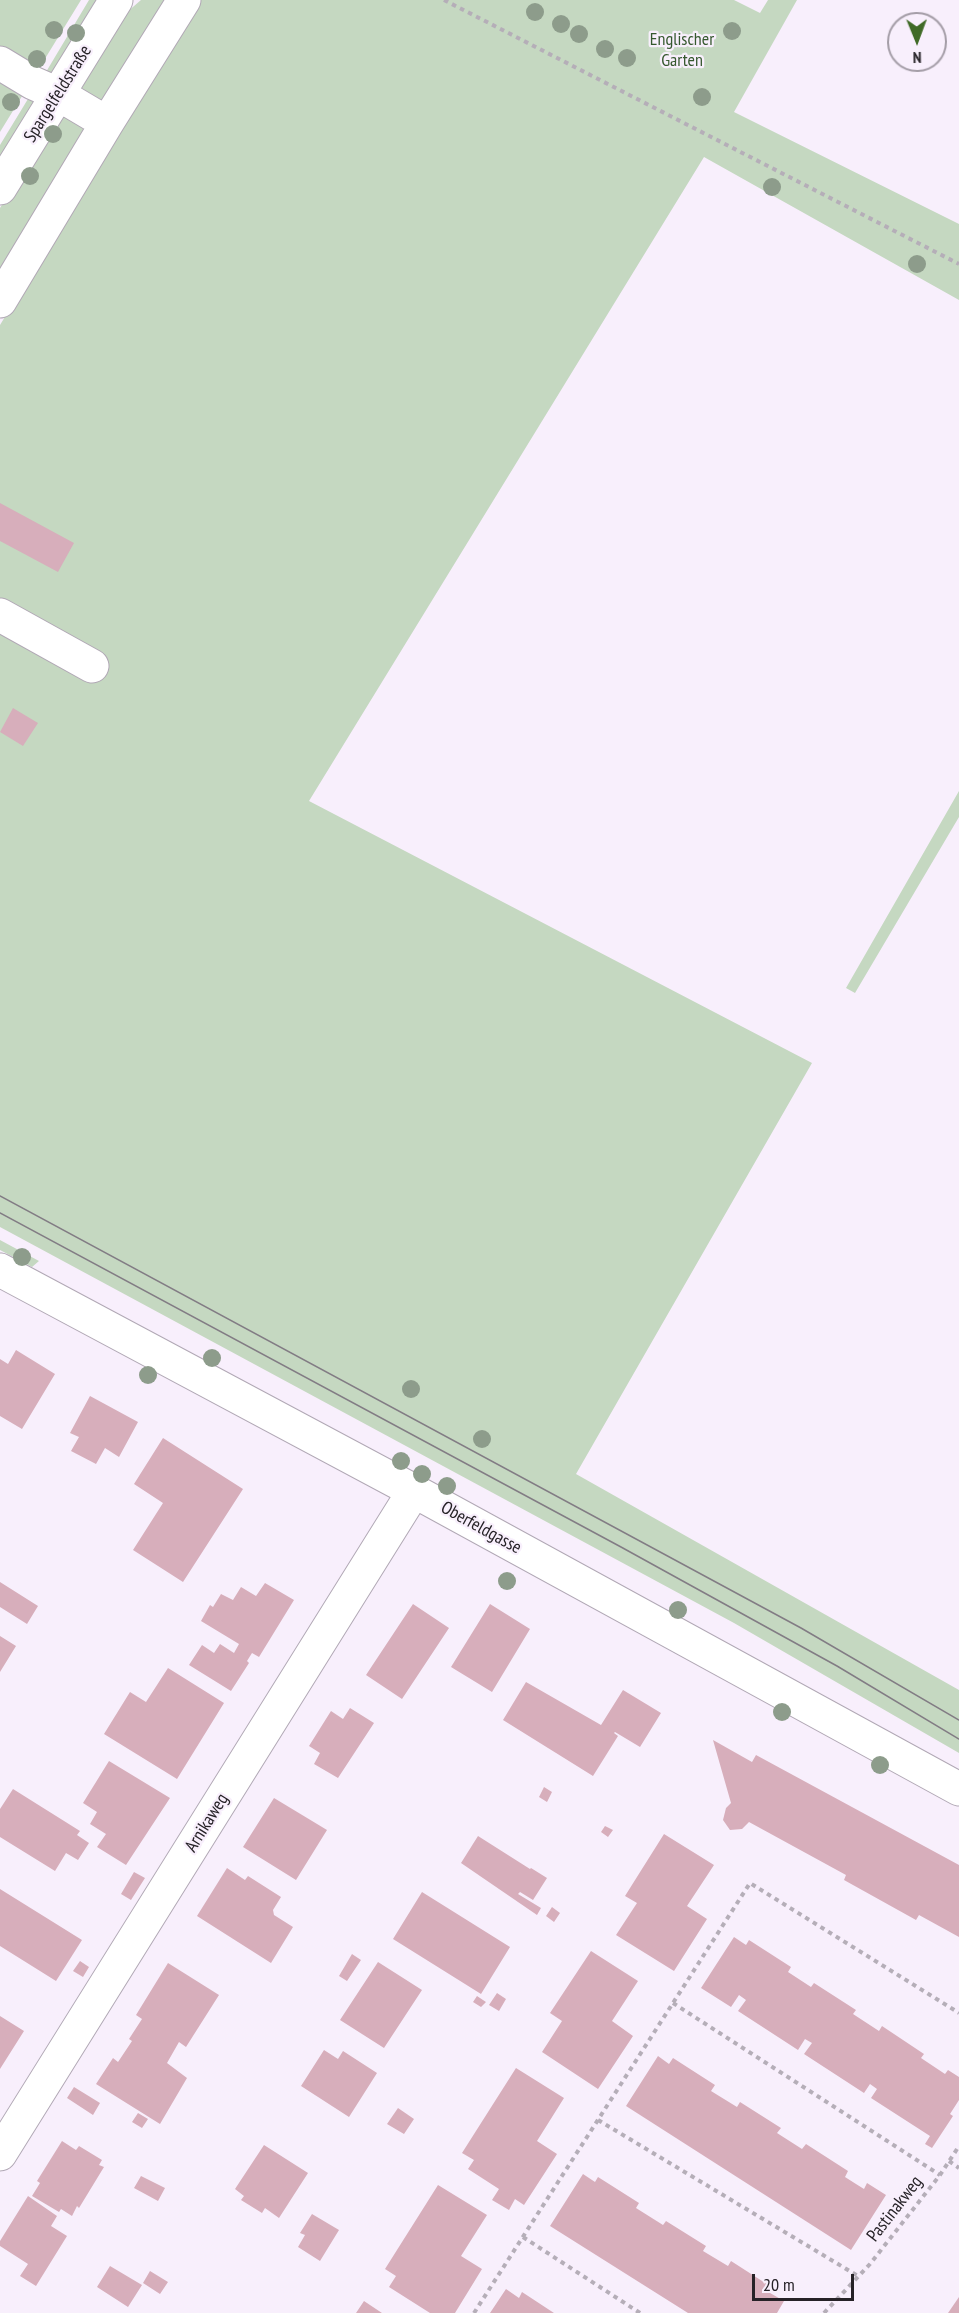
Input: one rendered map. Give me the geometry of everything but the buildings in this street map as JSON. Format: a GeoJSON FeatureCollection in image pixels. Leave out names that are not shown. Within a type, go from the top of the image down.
{"type":"FeatureCollection","features":[{"type":"Feature","properties":{"kind":"street","name":"Spargelfeldstraße"},"geometry":{"type":"LineString","coordinates":[[0,188],[116,0]]}},
{"type":"Feature","properties":{"kind":"street"},"geometry":{"type":"LineString","coordinates":[[0,301],[184,0]]}},
{"type":"Feature","properties":{"kind":"street"},"geometry":{"type":"LineString","coordinates":[[0,63],[107,123]]}},
{"type":"Feature","properties":{"kind":"street"},"geometry":{"type":"LineString","coordinates":[[0,615],[92,666]]}},
{"type":"Feature","properties":{"kind":"street","name":"Oberfeldgasse"},"geometry":{"type":"LineString","coordinates":[[0,1270],[414,1491],[959,1790]]}},
{"type":"Feature","properties":{"kind":"street","name":"Arnikaweg"},"geometry":{"type":"LineString","coordinates":[[0,2154],[414,1491]]}},
{"type":"Feature","properties":{"kind":"path"},"geometry":{"type":"LineString","coordinates":[[444,0],[959,264]]}},
{"type":"Feature","properties":{"kind":"path"},"geometry":{"type":"LineString","coordinates":[[474,2313],[750,1883],[959,2013]]}},
{"type":"Feature","properties":{"kind":"path"},"geometry":{"type":"LineString","coordinates":[[673,2003],[940,2175]]}},
{"type":"Feature","properties":{"kind":"path"},"geometry":{"type":"LineString","coordinates":[[598,2120],[858,2276]]}},
{"type":"Feature","properties":{"kind":"path","name":"Pastinakweg"},"geometry":{"type":"LineString","coordinates":[[824,2313],[858,2276],[940,2175],[959,2146]]}},
{"type":"Feature","properties":{"kind":"path"},"geometry":{"type":"LineString","coordinates":[[949,2161],[959,2168]]}},
{"type":"Feature","properties":{"kind":"path"},"geometry":{"type":"LineString","coordinates":[[523,2237],[640,2313]]}},
{"type":"Feature","properties":{"kind":"green space"},"geometry":{"type":"Polygon","coordinates":[[[0,0],[81,0],[0,132],[0,0]]]}},
{"type":"Feature","properties":{"kind":"green space"},"geometry":{"type":"Polygon","coordinates":[[[89,0],[100,0],[53,77],[46,72],[89,0]]]}},
{"type":"Feature","properties":{"kind":"green space"},"geometry":{"type":"Polygon","coordinates":[[[141,0],[175,0],[108,110],[73,88],[119,19],[141,0]]]}},
{"type":"Feature","properties":{"kind":"green space","name":"Englischer Garten"},"geometry":{"type":"Polygon","coordinates":[[[197,0],[734,0],[760,13],[768,0],[797,0],[734,112],[959,224],[959,300],[704,157],[309,801],[812,1063],[576,1474],[959,1690],[959,1753],[734,1623],[0,1227],[0,325],[197,0]]]}},
{"type":"Feature","properties":{"kind":"green space"},"geometry":{"type":"Polygon","coordinates":[[[31,94],[41,96],[0,164],[0,145],[31,94]]]}},
{"type":"Feature","properties":{"kind":"green space"},"geometry":{"type":"Polygon","coordinates":[[[61,107],[97,127],[0,283],[0,208],[61,107]]]}},
{"type":"Feature","properties":{"kind":"green space"},"geometry":{"type":"Polygon","coordinates":[[[959,791],[959,817],[855,993],[846,988],[959,791]]]}},
{"type":"Feature","properties":{"kind":"green space"},"geometry":{"type":"Polygon","coordinates":[[[0,1240],[39,1261],[32,1267],[0,1250],[0,1240]]]}},
{"type":"Feature","properties":{"kind":"tram line"},"geometry":{"type":"LineString","coordinates":[[0,1196],[801,1628],[959,1720]]}},
{"type":"Feature","properties":{"kind":"tram line"},"geometry":{"type":"LineString","coordinates":[[0,1213],[621,1547],[837,1666],[959,1739]]}}]}
